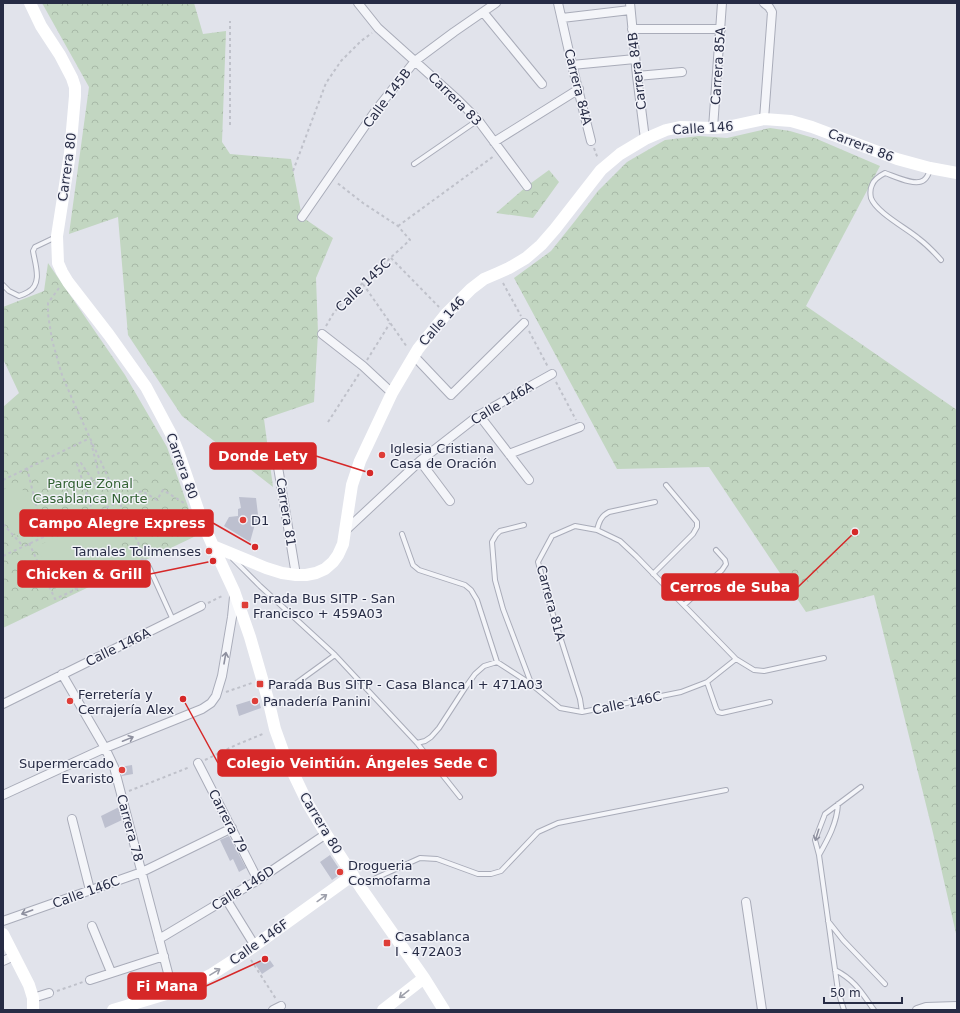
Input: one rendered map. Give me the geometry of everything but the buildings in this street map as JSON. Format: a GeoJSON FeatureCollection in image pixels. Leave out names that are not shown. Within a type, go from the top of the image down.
{"type":"FeatureCollection","features":[{"type":"Feature","properties":{"kind":"street","name":"Carrera 80"},"geometry":{"type":"LineString","coordinates":[[30,3],[41,26],[72,78],[75,87],[70,153],[57,236],[58,263],[68,282],[109,335],[146,387],[171,434],[180,454],[198,511],[234,591],[250,638],[275,729],[284,754],[308,804],[361,888],[424,978],[444,1010]]}},
{"type":"Feature","properties":{"kind":"street","name":"Carrera 83"},"geometry":{"type":"LineString","coordinates":[[358,3],[378,28],[478,120],[527,186]]}},
{"type":"Feature","properties":{"kind":"street","name":"Calle 145B"},"geometry":{"type":"LineString","coordinates":[[302,217],[376,110],[415,61],[496,3]]}},
{"type":"Feature","properties":{"kind":"street","name":"Carrera 84A"},"geometry":{"type":"LineString","coordinates":[[558,3],[591,141]]}},
{"type":"Feature","properties":{"kind":"street","name":"Carrera 85A"},"geometry":{"type":"LineString","coordinates":[[713,128],[722,3]]}},
{"type":"Feature","properties":{"kind":"street"},"geometry":{"type":"LineString","coordinates":[[764,119],[772,12],[767,5]]}},
{"type":"Feature","properties":{"kind":"street"},"geometry":{"type":"LineString","coordinates":[[562,18],[630,7]]}},
{"type":"Feature","properties":{"kind":"street","name":"Carrera 84B"},"geometry":{"type":"LineString","coordinates":[[630,7],[645,139]]}},
{"type":"Feature","properties":{"kind":"street"},"geometry":{"type":"LineString","coordinates":[[483,12],[542,84]]}},
{"type":"Feature","properties":{"kind":"street"},"geometry":{"type":"LineString","coordinates":[[632,29],[721,29]]}},
{"type":"Feature","properties":{"kind":"street"},"geometry":{"type":"LineString","coordinates":[[572,65],[635,59]]}},
{"type":"Feature","properties":{"kind":"street"},"geometry":{"type":"LineString","coordinates":[[637,76],[682,72]]}},
{"type":"Feature","properties":{"kind":"street"},"geometry":{"type":"LineString","coordinates":[[494,142],[579,89]]}},
{"type":"Feature","properties":{"kind":"street","name":"Calle 146"},"geometry":{"type":"LineString","coordinates":[[213,546],[266,568],[282,573],[296,575],[306,576],[316,573],[333,562],[343,544],[352,485],[363,454],[392,393],[418,349],[446,314],[471,289],[484,279],[510,268],[526,258],[541,245],[601,170],[620,154],[645,139],[666,130],[680,127],[727,127],[764,119]]}},
{"type":"Feature","properties":{"kind":"street","name":"Carrera 86"},"geometry":{"type":"LineString","coordinates":[[764,119],[791,121],[897,159],[930,168],[957,173]]}},
{"type":"Feature","properties":{"kind":"street"},"geometry":{"type":"LineString","coordinates":[[414,356],[451,394],[524,323]]}},
{"type":"Feature","properties":{"kind":"street"},"geometry":{"type":"LineString","coordinates":[[322,334],[363,366],[392,393]]}},
{"type":"Feature","properties":{"kind":"street","name":"Calle 146A"},"geometry":{"type":"LineString","coordinates":[[346,530],[420,461],[479,415],[552,374]]}},
{"type":"Feature","properties":{"kind":"street"},"geometry":{"type":"LineString","coordinates":[[479,415],[529,480]]}},
{"type":"Feature","properties":{"kind":"street"},"geometry":{"type":"LineString","coordinates":[[509,454],[580,427]]}},
{"type":"Feature","properties":{"kind":"street","name":"Carrera 81"},"geometry":{"type":"LineString","coordinates":[[275,449],[296,575]]}},
{"type":"Feature","properties":{"kind":"street"},"geometry":{"type":"LineString","coordinates":[[420,461],[450,501]]}},
{"type":"Feature","properties":{"kind":"street"},"geometry":{"type":"LineString","coordinates":[[4,792],[105,748],[202,709],[211,703],[216,696],[222,676],[232,617],[234,591]]}},
{"type":"Feature","properties":{"kind":"street","name":"Calle 146A"},"geometry":{"type":"LineString","coordinates":[[3,704],[201,606]]}},
{"type":"Feature","properties":{"kind":"street","name":"Carrera 78"},"geometry":{"type":"LineString","coordinates":[[62,674],[105,748],[114,767],[173,992]]}},
{"type":"Feature","properties":{"kind":"street","name":"Carrera 79"},"geometry":{"type":"LineString","coordinates":[[198,764],[258,880]]}},
{"type":"Feature","properties":{"kind":"street"},"geometry":{"type":"LineString","coordinates":[[72,819],[90,890]]}},
{"type":"Feature","properties":{"kind":"street","name":"Calle 146C"},"geometry":{"type":"LineString","coordinates":[[3,921],[142,872],[232,828]]}},
{"type":"Feature","properties":{"kind":"street","name":"Calle 146D"},"geometry":{"type":"LineString","coordinates":[[158,939],[258,880],[326,834]]}},
{"type":"Feature","properties":{"kind":"street","name":"Calle 146F"},"geometry":{"type":"LineString","coordinates":[[113,1010],[173,992],[212,974],[250,949],[353,875]]}},
{"type":"Feature","properties":{"kind":"street"},"geometry":{"type":"LineString","coordinates":[[226,899],[250,949]]}},
{"type":"Feature","properties":{"kind":"street"},"geometry":{"type":"LineString","coordinates":[[746,902],[762,1010]]}},
{"type":"Feature","properties":{"kind":"street"},"geometry":{"type":"LineString","coordinates":[[92,926],[111,972]]}},
{"type":"Feature","properties":{"kind":"street"},"geometry":{"type":"LineString","coordinates":[[3,934],[9,958],[29,986],[33,998],[33,1010]]}},
{"type":"Feature","properties":{"kind":"street"},"geometry":{"type":"LineString","coordinates":[[90,980],[164,956]]}},
{"type":"Feature","properties":{"kind":"street"},"geometry":{"type":"LineString","coordinates":[[383,1010],[424,978]]}},
{"type":"Feature","properties":{"kind":"street"},"geometry":{"type":"LineString","coordinates":[[33,998],[49,993]]}},
{"type":"Feature","properties":{"kind":"street"},"geometry":{"type":"LineString","coordinates":[[917,1010],[926,1007],[957,1006]]}},
{"type":"Feature","properties":{"kind":"lane"},"geometry":{"type":"LineString","coordinates":[[414,164],[478,120]]}},
{"type":"Feature","properties":{"kind":"lane"},"geometry":{"type":"LineString","coordinates":[[930,168],[927,177],[919,183],[911,182],[885,173],[878,176],[872,183],[870,191],[871,198],[880,209],[892,220],[919,238],[941,260]]}},
{"type":"Feature","properties":{"kind":"lane"},"geometry":{"type":"LineString","coordinates":[[3,285],[19,296],[28,292],[35,286],[38,276],[33,251],[35,247],[57,236]]}},
{"type":"Feature","properties":{"kind":"lane"},"geometry":{"type":"LineString","coordinates":[[653,574],[693,534],[697,527],[697,522],[666,484]]}},
{"type":"Feature","properties":{"kind":"lane"},"geometry":{"type":"LineString","coordinates":[[597,530],[600,520],[609,512],[655,502]]}},
{"type":"Feature","properties":{"kind":"lane"},"geometry":{"type":"LineString","coordinates":[[524,525],[500,531],[492,542],[495,580],[501,602],[531,684]]}},
{"type":"Feature","properties":{"kind":"lane","name":"Carrera 81A"},"geometry":{"type":"LineString","coordinates":[[582,712],[580,699],[548,599],[538,562],[552,536],[575,526],[597,530],[620,541],[736,659],[754,670],[764,671],[824,658]]}},
{"type":"Feature","properties":{"kind":"lane"},"geometry":{"type":"LineString","coordinates":[[402,534],[413,565],[419,570],[465,585],[471,590],[477,600],[497,662],[484,666],[475,674],[431,738],[417,743]]}},
{"type":"Feature","properties":{"kind":"lane"},"geometry":{"type":"LineString","coordinates":[[225,550],[260,586],[335,655],[417,743],[460,797]]}},
{"type":"Feature","properties":{"kind":"lane"},"geometry":{"type":"LineString","coordinates":[[684,606],[722,570],[726,564],[725,560],[716,550]]}},
{"type":"Feature","properties":{"kind":"lane"},"geometry":{"type":"LineString","coordinates":[[149,567],[173,620]]}},
{"type":"Feature","properties":{"kind":"lane"},"geometry":{"type":"LineString","coordinates":[[294,684],[335,655]]}},
{"type":"Feature","properties":{"kind":"lane","name":"Calle 146C"},"geometry":{"type":"LineString","coordinates":[[497,662],[531,684],[560,708],[582,712],[681,692],[707,682],[736,659]]}},
{"type":"Feature","properties":{"kind":"lane"},"geometry":{"type":"LineString","coordinates":[[707,682],[718,712],[722,713],[770,702]]}},
{"type":"Feature","properties":{"kind":"lane"},"geometry":{"type":"LineString","coordinates":[[844,1010],[838,991],[819,855],[815,840],[825,814],[860,787]]}},
{"type":"Feature","properties":{"kind":"lane"},"geometry":{"type":"LineString","coordinates":[[361,888],[376,878],[420,858],[437,859],[478,874],[491,874],[501,871],[538,832],[558,823],[726,790]]}},
{"type":"Feature","properties":{"kind":"lane"},"geometry":{"type":"LineString","coordinates":[[819,855],[829,839],[838,813],[838,804]]}},
{"type":"Feature","properties":{"kind":"lane"},"geometry":{"type":"LineString","coordinates":[[828,920],[843,940],[885,984]]}},
{"type":"Feature","properties":{"kind":"lane"},"geometry":{"type":"LineString","coordinates":[[835,970],[854,982],[874,1010]]}},
{"type":"Feature","properties":{"kind":"path"},"geometry":{"type":"LineString","coordinates":[[230,21],[230,125]]}},
{"type":"Feature","properties":{"kind":"path"},"geometry":{"type":"LineString","coordinates":[[293,171],[326,83],[342,61],[378,28]]}},
{"type":"Feature","properties":{"kind":"path","name":"Carrera 84A"},"geometry":{"type":"LineString","coordinates":[[591,141],[601,170]]}},
{"type":"Feature","properties":{"kind":"path"},"geometry":{"type":"LineString","coordinates":[[330,177],[363,203],[398,226],[501,151]]}},
{"type":"Feature","properties":{"kind":"path","name":"Calle 145C"},"geometry":{"type":"LineString","coordinates":[[322,334],[333,314],[345,299],[410,240],[398,226]]}},
{"type":"Feature","properties":{"kind":"path"},"geometry":{"type":"LineString","coordinates":[[391,258],[446,314]]}},
{"type":"Feature","properties":{"kind":"path"},"geometry":{"type":"LineString","coordinates":[[498,272],[580,427]]}},
{"type":"Feature","properties":{"kind":"path"},"geometry":{"type":"LineString","coordinates":[[68,282],[59,288],[48,303],[52,340],[62,375],[73,401],[149,567]]}},
{"type":"Feature","properties":{"kind":"path"},"geometry":{"type":"LineString","coordinates":[[363,284],[414,356]]}},
{"type":"Feature","properties":{"kind":"path"},"geometry":{"type":"LineString","coordinates":[[3,480],[90,438]]}},
{"type":"Feature","properties":{"kind":"path"},"geometry":{"type":"LineString","coordinates":[[90,438],[101,483],[96,485],[81,462],[77,464],[93,513]]}},
{"type":"Feature","properties":{"kind":"path"},"geometry":{"type":"LineString","coordinates":[[27,468],[39,517],[47,535]]}},
{"type":"Feature","properties":{"kind":"path"},"geometry":{"type":"LineString","coordinates":[[3,556],[142,491],[157,500],[163,490],[198,511]]}},
{"type":"Feature","properties":{"kind":"path"},"geometry":{"type":"LineString","coordinates":[[3,524],[23,546]]}},
{"type":"Feature","properties":{"kind":"path"},"geometry":{"type":"LineString","coordinates":[[30,543],[55,599],[145,558]]}},
{"type":"Feature","properties":{"kind":"path"},"geometry":{"type":"LineString","coordinates":[[201,606],[234,591]]}},
{"type":"Feature","properties":{"kind":"path"},"geometry":{"type":"LineString","coordinates":[[216,696],[262,679]]}},
{"type":"Feature","properties":{"kind":"path"},"geometry":{"type":"LineString","coordinates":[[121,795],[198,764],[236,745],[275,729]]}},
{"type":"Feature","properties":{"kind":"path"},"geometry":{"type":"LineString","coordinates":[[250,949],[277,1008]]}},
{"type":"Feature","properties":{"kind":"path"},"geometry":{"type":"LineString","coordinates":[[49,993],[90,980]]}},
{"type":"Feature","properties":{"kind":"green space"},"geometry":{"type":"Polygon","coordinates":[[[42,3],[194,3],[203,34],[226,31],[222,142],[230,154],[291,159],[302,217],[333,238],[316,278],[318,333],[314,402],[264,419],[273,487],[182,416],[128,335],[118,217],[69,234],[89,87],[42,3]]]}},
{"type":"Feature","properties":{"kind":"green space"},"geometry":{"type":"Polygon","coordinates":[[[770,128],[790,131],[817,139],[880,166],[806,306],[957,410],[957,938],[933,833],[874,595],[806,612],[709,467],[617,469],[514,278],[551,251],[598,191],[627,162],[665,140],[699,136],[727,138],[770,128]]]}},
{"type":"Feature","properties":{"kind":"green space"},"geometry":{"type":"Polygon","coordinates":[[[549,170],[559,182],[533,218],[496,213],[527,186],[549,170]]]}},
{"type":"Feature","properties":{"kind":"green space","name":"Parque Zonal Casablanca Norte"},"geometry":{"type":"Polygon","coordinates":[[[48,263],[125,375],[167,447],[198,535],[3,628],[3,407],[19,393],[3,359],[3,307],[44,291],[48,263]]]}},
{"type":"Feature","properties":{"kind":"green space"},"geometry":{"type":"Polygon","coordinates":[[[19,482],[39,525],[16,536],[3,508],[3,490],[19,482]]]}},
{"type":"Feature","properties":{"kind":"green space"},"geometry":{"type":"Polygon","coordinates":[[[108,514],[130,563],[59,596],[37,546],[108,514]]]}},
{"type":"Feature","properties":{"kind":"place","name":"Iglesia Cristiana Casa de Oración"},"geometry":{"type":"Point","coordinates":[382,455]}},
{"type":"Feature","properties":{"kind":"place","name":"Donde Lety"},"geometry":{"type":"Point","coordinates":[370,473]}},
{"type":"Feature","properties":{"kind":"place","name":"D1"},"geometry":{"type":"Point","coordinates":[243,520]}},
{"type":"Feature","properties":{"kind":"place","name":"Cerros de Suba"},"geometry":{"type":"Point","coordinates":[855,532]}},
{"type":"Feature","properties":{"kind":"place","name":"Campo Alegre Express"},"geometry":{"type":"Point","coordinates":[255,547]}},
{"type":"Feature","properties":{"kind":"place","name":"Tamales Tolimenses"},"geometry":{"type":"Point","coordinates":[209,551]}},
{"type":"Feature","properties":{"kind":"place","name":"Chicken & Grill"},"geometry":{"type":"Point","coordinates":[213,561]}},
{"type":"Feature","properties":{"kind":"place","name":"Parada Bus SITP - San Francisco + 459A03"},"geometry":{"type":"Point","coordinates":[245,605]}},
{"type":"Feature","properties":{"kind":"place","name":"Parada Bus SITP - Casa Blanca I + 471A03"},"geometry":{"type":"Point","coordinates":[260,684]}},
{"type":"Feature","properties":{"kind":"place","name":"Colegio Veintiún. Ángeles Sede C"},"geometry":{"type":"Point","coordinates":[183,699]}},
{"type":"Feature","properties":{"kind":"place","name":"Ferretería y Cerrajería Alex"},"geometry":{"type":"Point","coordinates":[70,701]}},
{"type":"Feature","properties":{"kind":"place","name":"Panadería Panini"},"geometry":{"type":"Point","coordinates":[255,701]}},
{"type":"Feature","properties":{"kind":"place","name":"Supermercado Evaristo"},"geometry":{"type":"Point","coordinates":[122,770]}},
{"type":"Feature","properties":{"kind":"place","name":"Drogueria Cosmofarma"},"geometry":{"type":"Point","coordinates":[340,872]}},
{"type":"Feature","properties":{"kind":"place","name":"Casablanca I - 472A03"},"geometry":{"type":"Point","coordinates":[387,943]}},
{"type":"Feature","properties":{"kind":"place","name":"Fi Mana"},"geometry":{"type":"Point","coordinates":[265,959]}}]}
